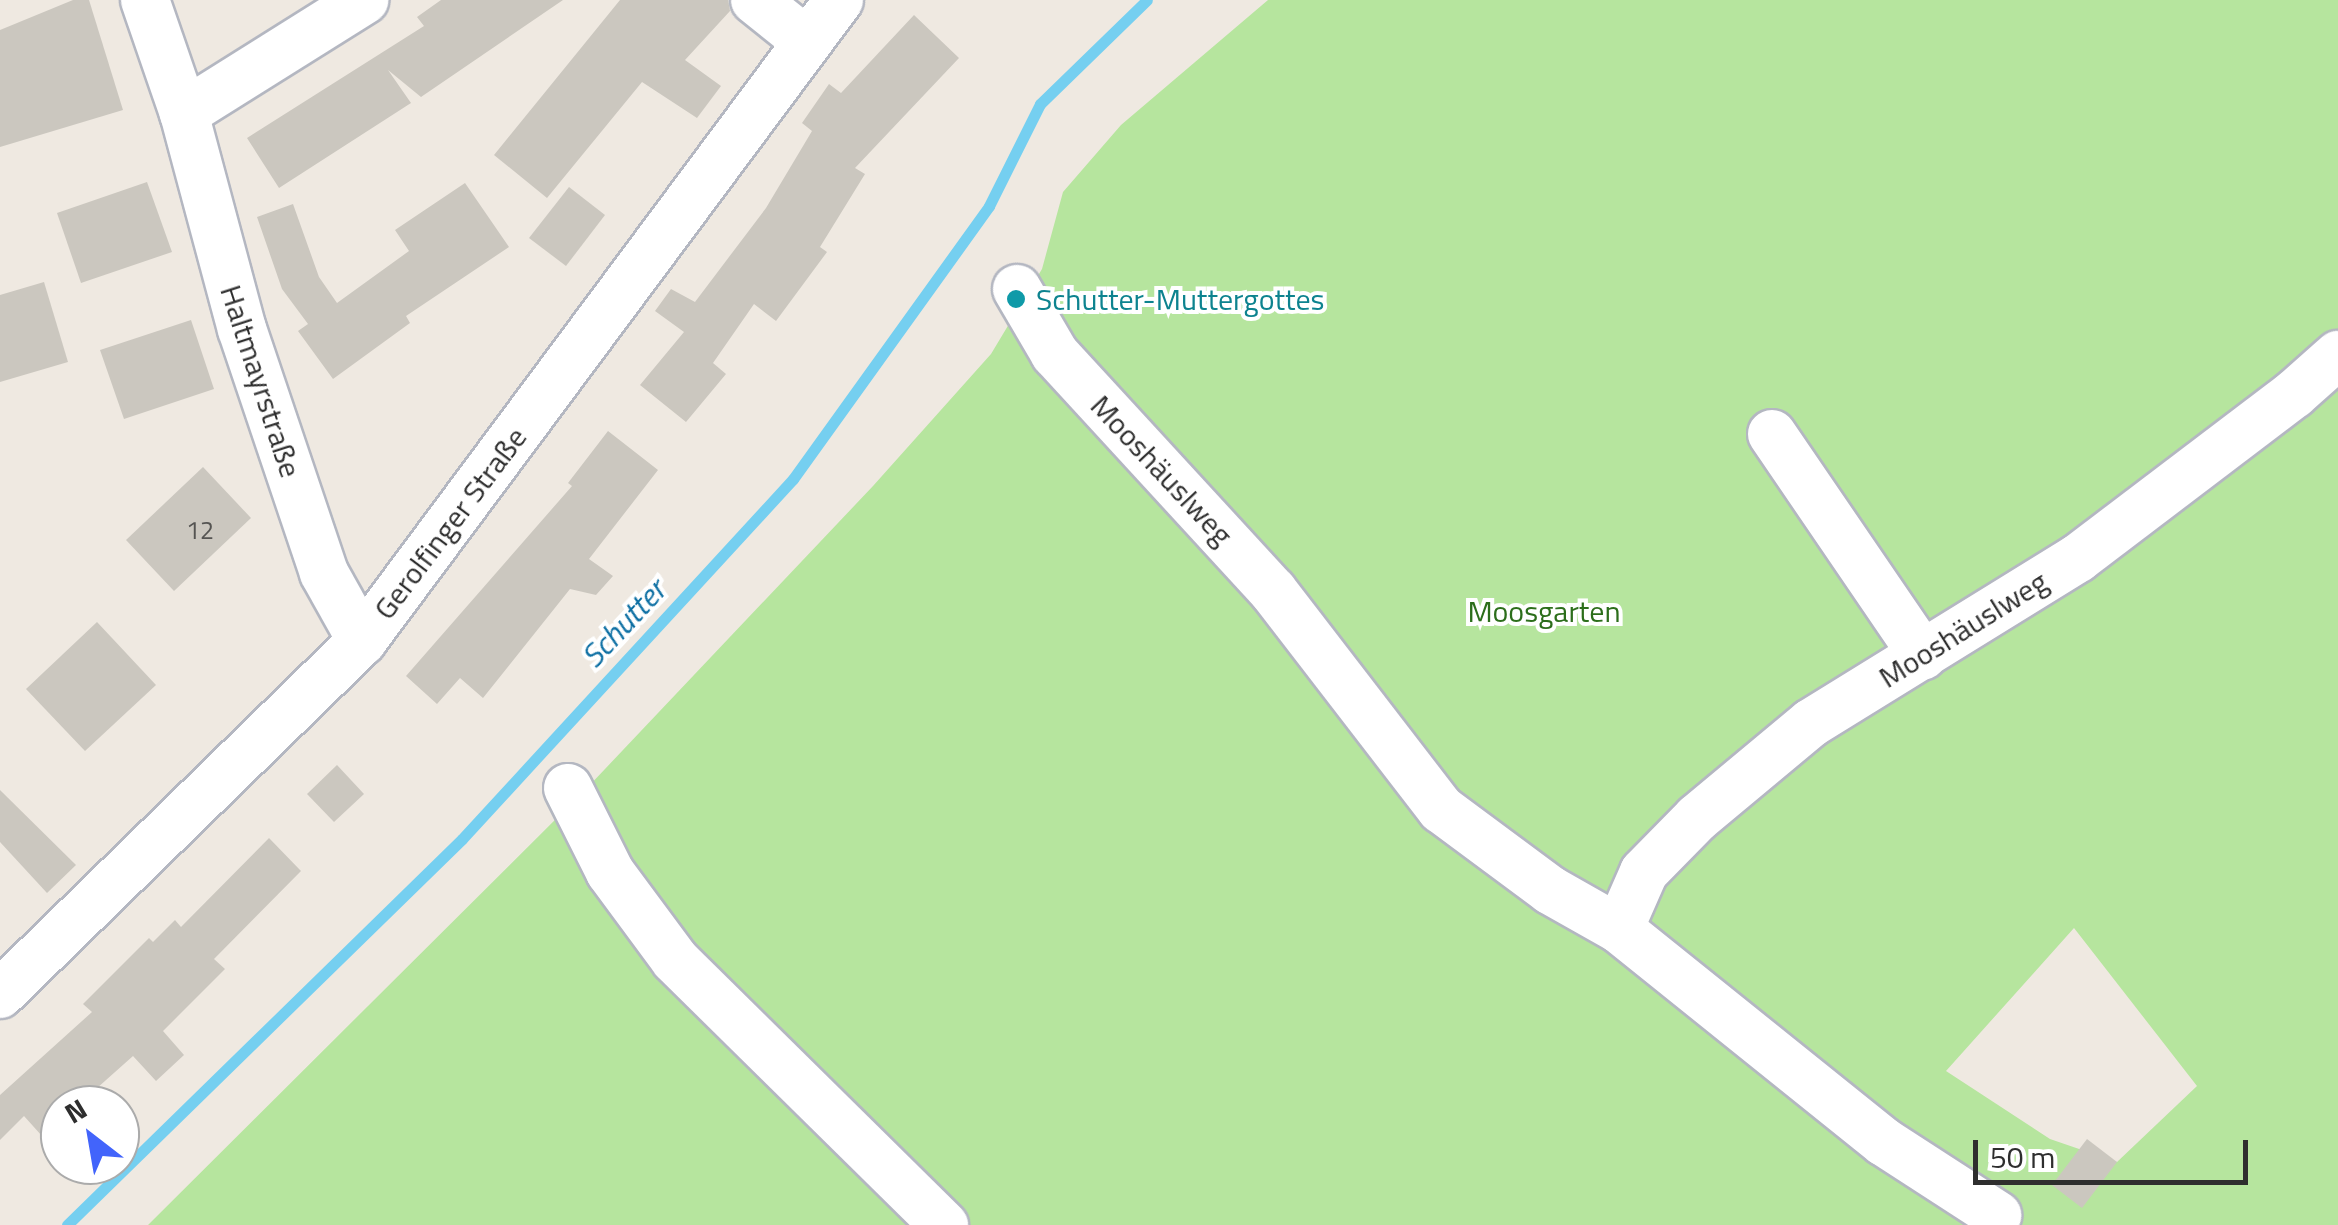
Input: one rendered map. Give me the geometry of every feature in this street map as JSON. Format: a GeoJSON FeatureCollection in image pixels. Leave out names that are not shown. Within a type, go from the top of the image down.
{"type":"FeatureCollection","features":[{"type":"Feature","properties":{"kind":"street","name":"Haltmayrstraße"},"geometry":{"type":"LineString","coordinates":[[145,0],[184,113],[260,386],[324,573],[362,641]]}},
{"type":"Feature","properties":{"kind":"street"},"geometry":{"type":"LineString","coordinates":[[184,113],[364,0]]}},
{"type":"Feature","properties":{"kind":"street"},"geometry":{"type":"LineString","coordinates":[[755,0],[805,40]]}},
{"type":"Feature","properties":{"kind":"street","name":"Gerolfinger Straße"},"geometry":{"type":"LineString","coordinates":[[0,994],[362,641],[647,262],[805,40],[839,0]]}},
{"type":"Feature","properties":{"kind":"street","name":"Mooshäuslweg"},"geometry":{"type":"LineString","coordinates":[[1017,289],[1055,354],[1274,591],[1441,809],[1550,890],[1619,929],[1884,1142],[2003,1222]]}},
{"type":"Feature","properties":{"kind":"street","name":"Mooshäuslweg"},"geometry":{"type":"LineString","coordinates":[[1619,929],[1644,872],[1696,818],[1811,723],[2078,558],[2294,394],[2338,355]]}},
{"type":"Feature","properties":{"kind":"street"},"geometry":{"type":"LineString","coordinates":[[1772,434],[1923,655]]}},
{"type":"Feature","properties":{"kind":"street"},"geometry":{"type":"LineString","coordinates":[[568,788],[610,872],[675,960],[944,1225]]}},
{"type":"Feature","properties":{"kind":"green space","name":"Moosgarten"},"geometry":{"type":"Polygon","coordinates":[[[1268,0],[2338,0],[2338,1225],[148,1225],[587,788],[873,486],[991,354],[1042,269],[1063,192],[1121,125],[1268,0]],[[2074,928],[1946,1071],[2050,1139],[2117,1162],[2197,1086],[2074,928]]]}},
{"type":"Feature","properties":{"kind":"building"},"geometry":{"type":"Polygon","coordinates":[[[73,0],[89,0],[123,110],[0,147],[0,30],[73,0]]]}},
{"type":"Feature","properties":{"kind":"building"},"geometry":{"type":"Polygon","coordinates":[[[441,0],[563,0],[421,97],[388,70],[411,103],[279,188],[247,138],[424,26],[417,17],[441,0]]]}},
{"type":"Feature","properties":{"kind":"building"},"geometry":{"type":"Polygon","coordinates":[[[620,0],[728,0],[730,11],[685,60],[721,86],[697,118],[642,82],[547,198],[494,155],[620,0]]]}},
{"type":"Feature","properties":{"kind":"building"},"geometry":{"type":"Polygon","coordinates":[[[914,15],[959,58],[855,168],[865,174],[820,247],[827,252],[776,321],[754,304],[713,363],[726,374],[686,422],[640,385],[684,332],[655,311],[671,289],[695,302],[766,208],[812,131],[802,123],[829,84],[841,93],[914,15]]]}},
{"type":"Feature","properties":{"kind":"building"},"geometry":{"type":"Polygon","coordinates":[[[147,182],[172,252],[81,283],[57,213],[147,182]]]}},
{"type":"Feature","properties":{"kind":"building"},"geometry":{"type":"Polygon","coordinates":[[[465,183],[509,247],[406,316],[410,323],[333,379],[298,331],[308,324],[282,289],[257,217],[293,204],[319,277],[337,303],[409,251],[395,230],[465,183]]]}},
{"type":"Feature","properties":{"kind":"building"},"geometry":{"type":"Polygon","coordinates":[[[569,187],[605,215],[566,266],[529,238],[569,187]]]}},
{"type":"Feature","properties":{"kind":"building"},"geometry":{"type":"Polygon","coordinates":[[[44,282],[68,362],[0,382],[0,295],[44,282]]]}},
{"type":"Feature","properties":{"kind":"building"},"geometry":{"type":"Polygon","coordinates":[[[191,320],[214,389],[124,419],[100,350],[191,320]]]}},
{"type":"Feature","properties":{"kind":"building"},"geometry":{"type":"Polygon","coordinates":[[[608,431],[658,470],[589,559],[613,576],[596,595],[570,589],[483,698],[460,678],[437,704],[406,676],[572,486],[568,483],[608,431]]]}},
{"type":"Feature","properties":{"kind":"building"},"geometry":{"type":"Polygon","coordinates":[[[203,467],[251,518],[174,591],[126,540],[203,467]]]}},
{"type":"Feature","properties":{"kind":"building"},"geometry":{"type":"Polygon","coordinates":[[[97,622],[156,685],[85,751],[26,689],[97,622]]]}},
{"type":"Feature","properties":{"kind":"building"},"geometry":{"type":"Polygon","coordinates":[[[337,765],[364,794],[334,822],[307,794],[337,765]]]}},
{"type":"Feature","properties":{"kind":"building"},"geometry":{"type":"Polygon","coordinates":[[[0,790],[76,865],[47,893],[0,842],[0,790]]]}},
{"type":"Feature","properties":{"kind":"building"},"geometry":{"type":"Polygon","coordinates":[[[269,838],[301,871],[214,959],[225,969],[163,1031],[184,1055],[156,1081],[133,1056],[100,1085],[40,1085],[40,1134],[24,1116],[0,1140],[0,1095],[92,1012],[83,1004],[149,938],[153,942],[175,920],[181,927],[269,838]]]}},
{"type":"Feature","properties":{"kind":"building"},"geometry":{"type":"Polygon","coordinates":[[[2087,1139],[2117,1162],[2082,1208],[2052,1185],[2087,1139]]]}},
{"type":"Feature","properties":{"kind":"waterway","name":"Schutter"},"geometry":{"type":"LineString","coordinates":[[67,1225],[462,839],[793,479],[989,206],[1040,104],[1147,0]]}},
{"type":"Feature","properties":{"kind":"place","name":"Schutter-Muttergottes"},"geometry":{"type":"Point","coordinates":[1016,299]}}]}
